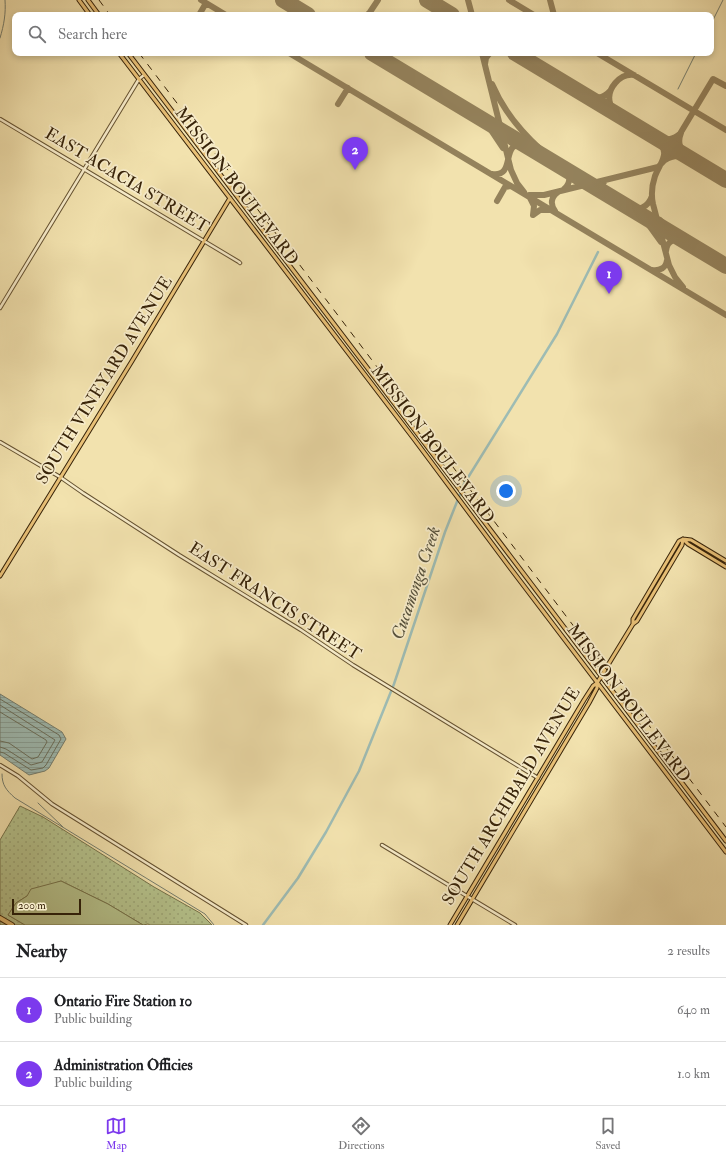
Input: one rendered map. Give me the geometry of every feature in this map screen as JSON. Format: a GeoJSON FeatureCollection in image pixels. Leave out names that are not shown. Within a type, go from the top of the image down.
{"type":"FeatureCollection","features":[{"type":"Feature","properties":{"kind":"highway"},"geometry":{"type":"LineString","coordinates":[[0,918],[12,925]]}},
{"type":"Feature","properties":{"kind":"main road"},"geometry":{"type":"LineString","coordinates":[[78,0],[88,12]]}},
{"type":"Feature","properties":{"kind":"main road"},"geometry":{"type":"LineString","coordinates":[[88,0],[97,12]]}},
{"type":"Feature","properties":{"kind":"main road","name":"MISSION BOULEVARD"},"geometry":{"type":"LineString","coordinates":[[121,56],[726,852]]}},
{"type":"Feature","properties":{"kind":"main road","name":"MISSION BOULEVARD"},"geometry":{"type":"LineString","coordinates":[[130,56],[726,841]]}},
{"type":"Feature","properties":{"kind":"main road"},"geometry":{"type":"LineString","coordinates":[[227,183],[230,185],[238,183]]}},
{"type":"Feature","properties":{"kind":"main road","name":"SOUTH VINEYARD AVENUE"},"geometry":{"type":"LineString","coordinates":[[0,576],[230,198]]}},
{"type":"Feature","properties":{"kind":"main road"},"geometry":{"type":"LineString","coordinates":[[633,624],[633,619],[679,542],[683,539],[691,540],[726,561]]}},
{"type":"Feature","properties":{"kind":"main road"},"geometry":{"type":"LineString","coordinates":[[683,539],[688,544],[726,566]]}},
{"type":"Feature","properties":{"kind":"main road"},"geometry":{"type":"LineString","coordinates":[[633,624],[637,621],[682,545],[683,539]]}},
{"type":"Feature","properties":{"kind":"main road"},"geometry":{"type":"LineString","coordinates":[[664,575],[666,564]]}},
{"type":"Feature","properties":{"kind":"main road","name":"SOUTH ARCHIBALD AVENUE"},"geometry":{"type":"LineString","coordinates":[[450,925],[587,695],[601,677],[633,624]]}},
{"type":"Feature","properties":{"kind":"main road"},"geometry":{"type":"LineString","coordinates":[[590,662],[598,670],[606,668]]}},
{"type":"Feature","properties":{"kind":"main road","name":"SOUTH ARCHIBALD AVENUE"},"geometry":{"type":"LineString","coordinates":[[457,925],[597,688],[597,683]]}},
{"type":"Feature","properties":{"kind":"main road"},"geometry":{"type":"LineString","coordinates":[[594,693],[600,689],[605,694]]}},
{"type":"Feature","properties":{"kind":"street"},"geometry":{"type":"LineString","coordinates":[[0,308],[139,79],[144,75]]}},
{"type":"Feature","properties":{"kind":"street","name":"EAST ACACIA STREET"},"geometry":{"type":"LineString","coordinates":[[0,118],[240,263]]}},
{"type":"Feature","properties":{"kind":"street","name":"EAST FRANCIS STREET"},"geometry":{"type":"LineString","coordinates":[[0,442],[60,477],[301,630],[352,665],[538,778]]}},
{"type":"Feature","properties":{"kind":"street"},"geometry":{"type":"LineString","coordinates":[[0,765],[18,776],[52,804],[246,925]]}},
{"type":"Feature","properties":{"kind":"street"},"geometry":{"type":"LineString","coordinates":[[382,845],[514,925]]}},
{"type":"Feature","properties":{"kind":"green space"},"geometry":{"type":"Polygon","coordinates":[[[20,806],[43,817],[154,887],[200,913],[212,925],[143,925],[108,904],[61,881],[27,896],[16,903],[8,915],[25,925],[0,925],[0,840],[20,806]]]}},
{"type":"Feature","properties":{"kind":"green space"},"geometry":{"type":"Polygon","coordinates":[[[61,881],[108,904],[143,925],[25,925],[8,915],[16,903],[27,896],[31,889],[61,881]]]}},
{"type":"Feature","properties":{"kind":"water"},"geometry":{"type":"Polygon","coordinates":[[[0,694],[62,732],[66,739],[49,768],[45,771],[29,775],[0,755],[0,694]]]}},
{"type":"Feature","properties":{"kind":"waterway"},"geometry":{"type":"LineString","coordinates":[[0,38],[3,28],[5,0]]}},
{"type":"Feature","properties":{"kind":"waterway"},"geometry":{"type":"LineString","coordinates":[[714,18],[723,0]]}},
{"type":"Feature","properties":{"kind":"waterway"},"geometry":{"type":"LineString","coordinates":[[678,89],[694,56]]}},
{"type":"Feature","properties":{"kind":"waterway","name":"Cucamonga Creek"},"geometry":{"type":"LineString","coordinates":[[263,925],[298,878],[326,832],[359,771],[394,684],[445,532],[464,484],[557,334],[598,252]]}},
{"type":"Feature","properties":{"kind":"waterway"},"geometry":{"type":"LineString","coordinates":[[2,774],[5,787],[15,798],[205,914],[214,925]]}},
{"type":"Feature","properties":{"kind":"waterway"},"geometry":{"type":"LineString","coordinates":[[38,803],[63,827]]}},
{"type":"Feature","properties":{"kind":"taxiway"},"geometry":{"type":"LineString","coordinates":[[201,0],[221,12]]}},
{"type":"Feature","properties":{"kind":"taxiway"},"geometry":{"type":"LineString","coordinates":[[370,12],[378,0]]}},
{"type":"Feature","properties":{"kind":"taxiway"},"geometry":{"type":"LineString","coordinates":[[468,0],[471,12]]}},
{"type":"Feature","properties":{"kind":"taxiway"},"geometry":{"type":"LineString","coordinates":[[509,0],[529,12]]}},
{"type":"Feature","properties":{"kind":"taxiway"},"geometry":{"type":"LineString","coordinates":[[550,0],[553,12]]}},
{"type":"Feature","properties":{"kind":"taxiway"},"geometry":{"type":"LineString","coordinates":[[201,12],[206,3]]}},
{"type":"Feature","properties":{"kind":"taxiway"},"geometry":{"type":"LineString","coordinates":[[294,56],[726,315]]}},
{"type":"Feature","properties":{"kind":"taxiway"},"geometry":{"type":"LineString","coordinates":[[483,56],[511,170],[517,183],[524,192]]}},
{"type":"Feature","properties":{"kind":"taxiway"},"geometry":{"type":"LineString","coordinates":[[485,64],[488,56]]}},
{"type":"Feature","properties":{"kind":"taxiway"},"geometry":{"type":"LineString","coordinates":[[602,56],[726,130]]}},
{"type":"Feature","properties":{"kind":"taxiway"},"geometry":{"type":"LineString","coordinates":[[619,115],[613,110],[611,105],[609,98],[610,92],[612,87],[619,79],[629,75],[634,75]]}},
{"type":"Feature","properties":{"kind":"taxiway"},"geometry":{"type":"LineString","coordinates":[[529,195],[544,195],[658,167],[663,162],[713,79],[726,86]]}},
{"type":"Feature","properties":{"kind":"taxiway"},"geometry":{"type":"LineString","coordinates":[[492,84],[498,97],[513,120],[531,141],[563,168]]}},
{"type":"Feature","properties":{"kind":"taxiway"},"geometry":{"type":"LineString","coordinates":[[338,104],[348,88]]}},
{"type":"Feature","properties":{"kind":"taxiway"},"geometry":{"type":"LineString","coordinates":[[585,95],[599,98],[605,96],[610,91]]}},
{"type":"Feature","properties":{"kind":"taxiway"},"geometry":{"type":"LineString","coordinates":[[472,113],[489,127],[503,148]]}},
{"type":"Feature","properties":{"kind":"taxiway"},"geometry":{"type":"LineString","coordinates":[[656,137],[669,139],[681,133],[679,143],[688,157]]}},
{"type":"Feature","properties":{"kind":"taxiway"},"geometry":{"type":"LineString","coordinates":[[654,137],[663,147],[664,156],[653,183],[653,204],[669,265],[675,277],[683,287]]}},
{"type":"Feature","properties":{"kind":"taxiway"},"geometry":{"type":"LineString","coordinates":[[492,174],[500,174],[504,170],[513,147],[518,145],[527,146]]}},
{"type":"Feature","properties":{"kind":"taxiway"},"geometry":{"type":"LineString","coordinates":[[665,160],[672,157],[688,157],[726,176]]}},
{"type":"Feature","properties":{"kind":"taxiway"},"geometry":{"type":"LineString","coordinates":[[564,169],[569,176],[569,182],[564,189]]}},
{"type":"Feature","properties":{"kind":"taxiway"},"geometry":{"type":"LineString","coordinates":[[606,180],[603,183],[602,188],[608,195]]}},
{"type":"Feature","properties":{"kind":"taxiway"},"geometry":{"type":"LineString","coordinates":[[497,201],[505,187],[511,186]]}},
{"type":"Feature","properties":{"kind":"taxiway"},"geometry":{"type":"LineString","coordinates":[[584,186],[600,190]]}},
{"type":"Feature","properties":{"kind":"taxiway"},"geometry":{"type":"LineString","coordinates":[[555,211],[552,206],[552,201],[558,192]]}},
{"type":"Feature","properties":{"kind":"taxiway"},"geometry":{"type":"LineString","coordinates":[[628,207],[635,209],[642,208],[648,203],[652,196]]}},
{"type":"Feature","properties":{"kind":"taxiway"},"geometry":{"type":"LineString","coordinates":[[530,198],[534,206],[533,215],[540,210],[549,210]]}},
{"type":"Feature","properties":{"kind":"taxiway"},"geometry":{"type":"LineString","coordinates":[[631,209],[648,224],[661,242]]}},
{"type":"Feature","properties":{"kind":"taxiway"},"geometry":{"type":"LineString","coordinates":[[660,220],[674,234]]}},
{"type":"Feature","properties":{"kind":"taxiway"},"geometry":{"type":"LineString","coordinates":[[666,251],[668,244],[673,240],[682,240],[686,242]]}},
{"type":"Feature","properties":{"kind":"taxiway"},"geometry":{"type":"LineString","coordinates":[[652,270],[662,268],[667,260]]}},
{"type":"Feature","properties":{"kind":"runway"},"geometry":{"type":"LineString","coordinates":[[283,0],[303,12]]}},
{"type":"Feature","properties":{"kind":"runway"},"geometry":{"type":"LineString","coordinates":[[427,0],[447,12]]}},
{"type":"Feature","properties":{"kind":"runway"},"geometry":{"type":"LineString","coordinates":[[377,56],[726,266]]}},
{"type":"Feature","properties":{"kind":"runway"},"geometry":{"type":"LineString","coordinates":[[520,56],[726,180]]}},
{"type":"Feature","properties":{"kind":"railway"},"geometry":{"type":"LineString","coordinates":[[99,0],[108,12]]}},
{"type":"Feature","properties":{"kind":"railway"},"geometry":{"type":"LineString","coordinates":[[141,56],[726,827]]}},
{"type":"Feature","properties":{"kind":"place","name":"Administration Officies"},"geometry":{"type":"Point","coordinates":[355,170]}},
{"type":"Feature","properties":{"kind":"place","name":"Ontario Fire Station 10"},"geometry":{"type":"Point","coordinates":[609,294]}}]}
